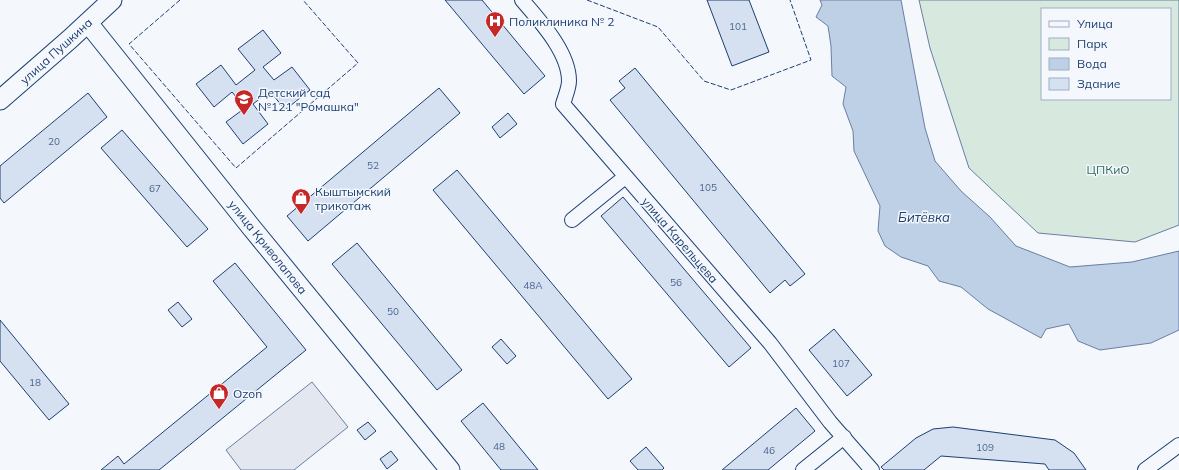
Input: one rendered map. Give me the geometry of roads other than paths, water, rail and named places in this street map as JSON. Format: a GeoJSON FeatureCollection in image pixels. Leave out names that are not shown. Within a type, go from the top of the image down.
{"type":"FeatureCollection","features":[{"type":"Feature","properties":{"kind":"street","name":"улица Пушкина"},"geometry":{"type":"LineString","coordinates":[[0,100],[112,0]]}},
{"type":"Feature","properties":{"kind":"street","name":"улица Карельцева"},"geometry":{"type":"LineString","coordinates":[[522,0],[540,20],[565,58],[569,82],[563,104],[625,178],[770,343],[830,422],[872,470]]}},
{"type":"Feature","properties":{"kind":"street","name":"улица Криволапова"},"geometry":{"type":"LineString","coordinates":[[88,23],[251,227],[450,470]]}},
{"type":"Feature","properties":{"kind":"street"},"geometry":{"type":"LineString","coordinates":[[572,220],[625,178]]}},
{"type":"Feature","properties":{"kind":"street"},"geometry":{"type":"LineString","coordinates":[[803,470],[844,437]]}},
{"type":"Feature","properties":{"kind":"street"},"geometry":{"type":"LineString","coordinates":[[1145,470],[1179,445]]}},
{"type":"Feature","properties":{"kind":"water","name":"Битёвка"},"geometry":{"type":"Polygon","coordinates":[[[820,0],[901,0],[925,128],[935,161],[961,191],[990,217],[1016,246],[1070,267],[1132,262],[1179,251],[1179,330],[1151,343],[1100,350],[1078,341],[1069,324],[1046,329],[1041,338],[988,309],[961,287],[939,281],[928,266],[901,257],[885,246],[878,231],[880,206],[854,151],[853,131],[843,104],[846,87],[832,76],[831,46],[828,26],[816,17],[822,5],[820,0]]]}},
{"type":"Feature","properties":{"kind":"place","name":"Поликлиника № 2"},"geometry":{"type":"Point","coordinates":[495,38]}},
{"type":"Feature","properties":{"kind":"place","name":"Детский сад №121 \"Ромашка\""},"geometry":{"type":"Point","coordinates":[244,116]}},
{"type":"Feature","properties":{"kind":"place","name":"Кыштымский трикотаж"},"geometry":{"type":"Point","coordinates":[301,215]}},
{"type":"Feature","properties":{"kind":"place","name":"Ozon"},"geometry":{"type":"Point","coordinates":[219,410]}},
{"type":"Feature","properties":{"kind":"park label","name":"ЦПКиО"},"geometry":{"type":"Point","coordinates":[1108,169]}}]}
